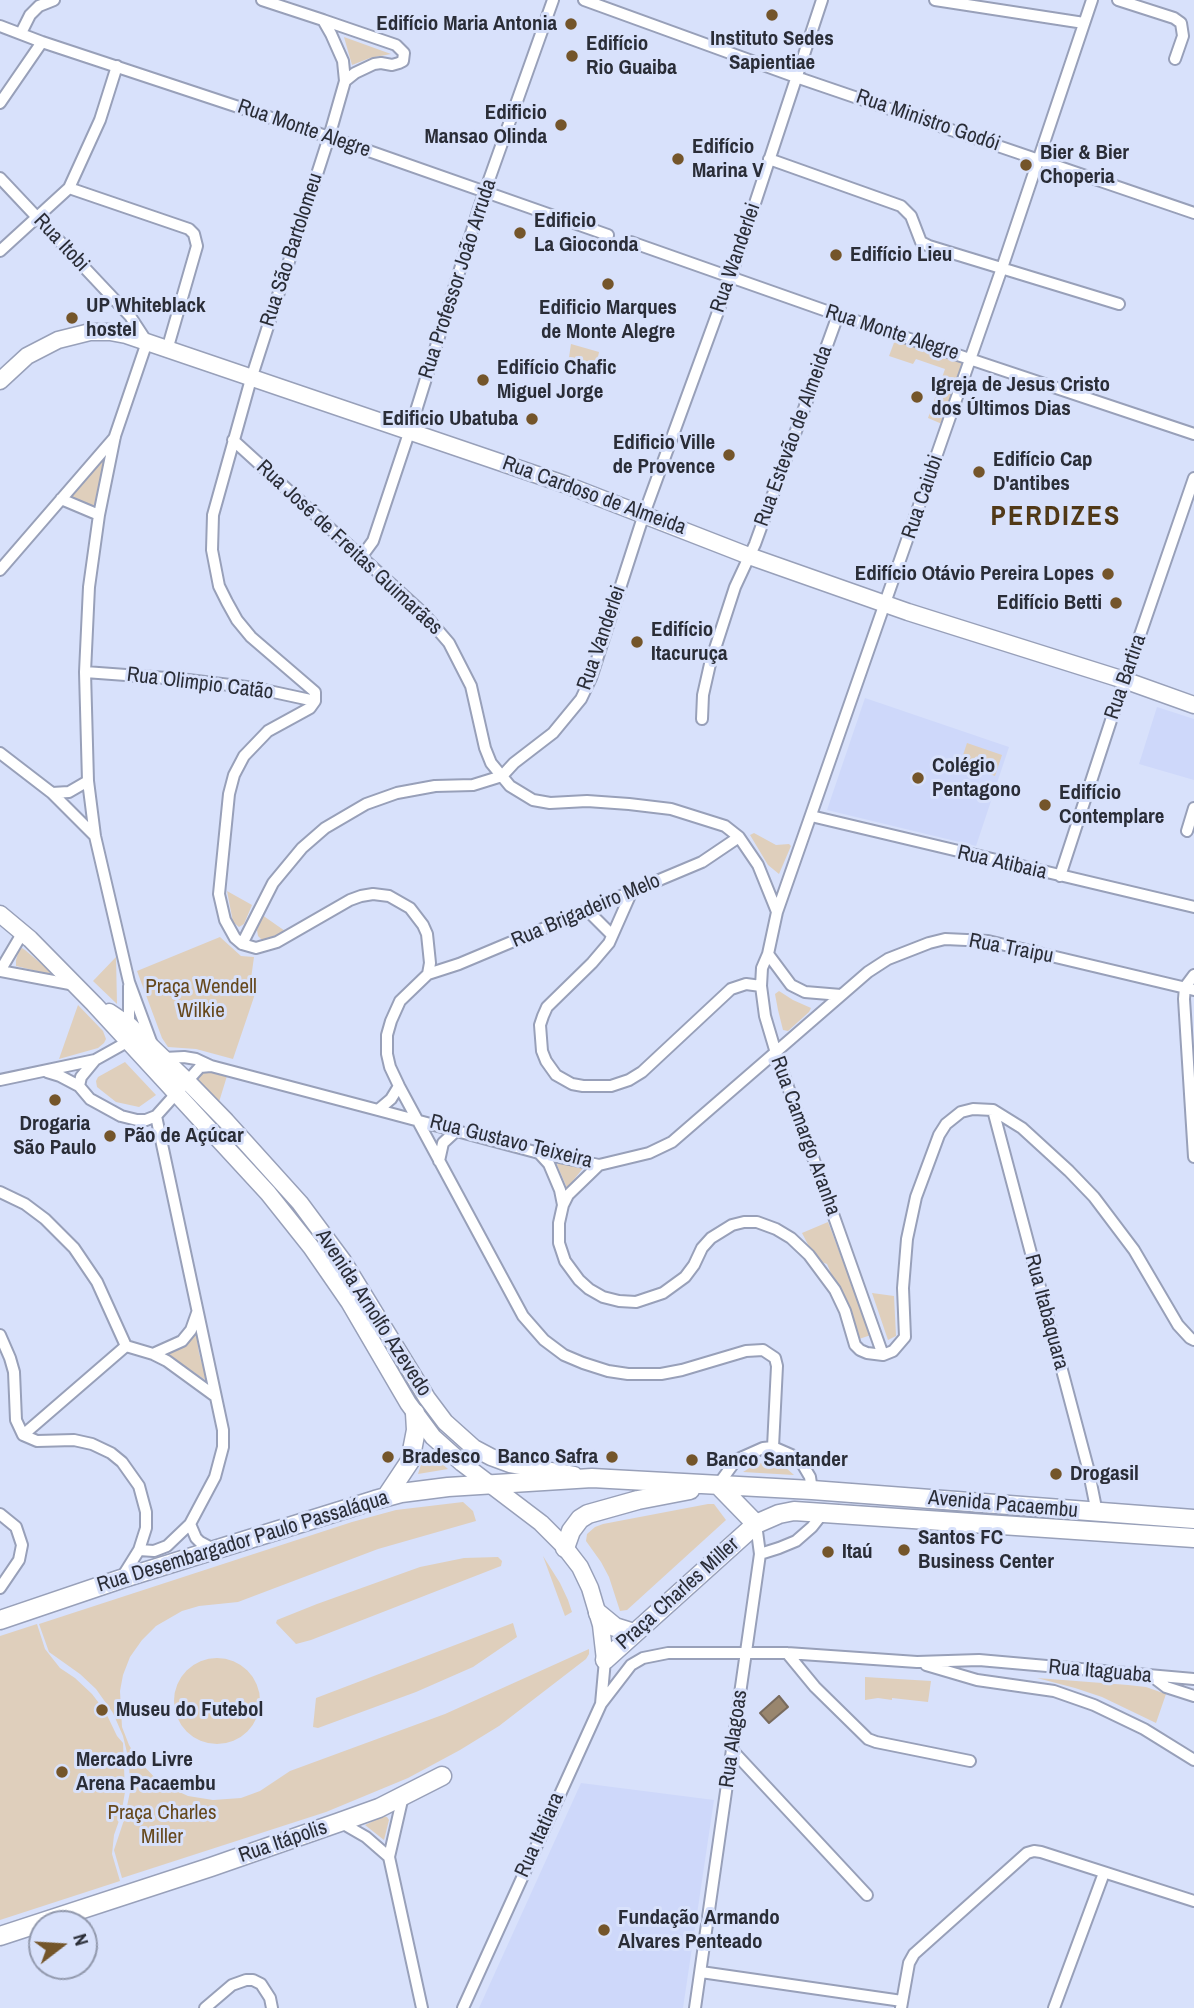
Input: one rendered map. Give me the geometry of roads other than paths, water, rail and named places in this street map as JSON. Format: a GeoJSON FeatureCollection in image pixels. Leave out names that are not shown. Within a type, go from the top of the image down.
{"type":"FeatureCollection","features":[{"type":"Feature","properties":{"kind":"main road","name":"Rua Cardoso de Almeida"},"geometry":{"type":"LineString","coordinates":[[0,381],[27,356],[58,340],[90,332],[110,331],[565,484],[749,556],[886,604],[1194,705]]}},
{"type":"Feature","properties":{"kind":"main road"},"geometry":{"type":"LineString","coordinates":[[0,914],[23,932],[94,1004],[130,1033]]}},
{"type":"Feature","properties":{"kind":"main road","name":"Avenida Arnolfo Azevedo"},"geometry":{"type":"LineString","coordinates":[[130,1033],[159,1053],[181,1087],[226,1121],[300,1203],[336,1251],[444,1422],[474,1448],[491,1457],[510,1464],[592,1478]]}},
{"type":"Feature","properties":{"kind":"main road","name":"Avenida Arnolfo Azevedo"},"geometry":{"type":"LineString","coordinates":[[130,1033],[181,1087],[311,1247],[349,1302],[415,1413],[433,1437],[491,1484]]}},
{"type":"Feature","properties":{"kind":"main road"},"geometry":{"type":"LineString","coordinates":[[386,1497],[410,1461],[416,1430],[415,1413]]}},
{"type":"Feature","properties":{"kind":"main road"},"geometry":{"type":"LineString","coordinates":[[491,1484],[592,1478],[812,1490]]}},
{"type":"Feature","properties":{"kind":"main road","name":"Rua Desembargador Paulo Passaláqua"},"geometry":{"type":"LineString","coordinates":[[0,1620],[129,1576],[386,1497],[436,1488],[491,1484]]}},
{"type":"Feature","properties":{"kind":"main road","name":"Praça Charles Miller"},"geometry":{"type":"LineString","coordinates":[[491,1484],[541,1523],[580,1567],[598,1613],[605,1660]]}},
{"type":"Feature","properties":{"kind":"main road"},"geometry":{"type":"LineString","coordinates":[[718,1485],[756,1524]]}},
{"type":"Feature","properties":{"kind":"main road"},"geometry":{"type":"LineString","coordinates":[[565,1548],[571,1531],[580,1519],[588,1514],[639,1500],[718,1485]]}},
{"type":"Feature","properties":{"kind":"main road","name":"Avenida Pacaembu"},"geometry":{"type":"LineString","coordinates":[[812,1490],[1194,1519]]}},
{"type":"Feature","properties":{"kind":"main road","name":"Praça Charles Miller"},"geometry":{"type":"LineString","coordinates":[[605,1660],[756,1524],[794,1511],[823,1513]]}},
{"type":"Feature","properties":{"kind":"main road","name":"Avenida Pacaembu"},"geometry":{"type":"LineString","coordinates":[[823,1513],[1194,1538]]}},
{"type":"Feature","properties":{"kind":"main road"},"geometry":{"type":"LineString","coordinates":[[598,1613],[615,1627],[634,1633]]}},
{"type":"Feature","properties":{"kind":"main road","name":"Rua Itápolis"},"geometry":{"type":"LineString","coordinates":[[0,1937],[379,1808],[442,1776]]}},
{"type":"Feature","properties":{"kind":"street"},"geometry":{"type":"LineString","coordinates":[[21,33],[30,15],[39,6],[54,0]]}},
{"type":"Feature","properties":{"kind":"street"},"geometry":{"type":"LineString","coordinates":[[262,0],[396,45],[404,54],[400,64],[374,64],[345,81]]}},
{"type":"Feature","properties":{"kind":"street","name":"Rua Professor João Arruda"},"geometry":{"type":"LineString","coordinates":[[362,556],[373,541],[485,192],[553,0]]}},
{"type":"Feature","properties":{"kind":"street","name":"Rua Ministro Godói"},"geometry":{"type":"LineString","coordinates":[[584,0],[796,76],[1194,212]]}},
{"type":"Feature","properties":{"kind":"street","name":"Rua Wanderlei"},"geometry":{"type":"LineString","coordinates":[[644,514],[730,279],[822,0]]}},
{"type":"Feature","properties":{"kind":"street"},"geometry":{"type":"LineString","coordinates":[[935,0],[1084,23]]}},
{"type":"Feature","properties":{"kind":"street","name":"Rua Caiubi"},"geometry":{"type":"LineString","coordinates":[[777,912],[971,359],[1092,0]]}},
{"type":"Feature","properties":{"kind":"street"},"geometry":{"type":"LineString","coordinates":[[1118,0],[1174,18],[1181,23],[1184,32],[1175,59]]}},
{"type":"Feature","properties":{"kind":"street"},"geometry":{"type":"LineString","coordinates":[[323,20],[343,61],[345,81]]}},
{"type":"Feature","properties":{"kind":"street","name":"Rua Monte Alegre"},"geometry":{"type":"LineString","coordinates":[[0,26],[608,235]]}},
{"type":"Feature","properties":{"kind":"street"},"geometry":{"type":"LineString","coordinates":[[0,103],[42,42]]}},
{"type":"Feature","properties":{"kind":"street"},"geometry":{"type":"LineString","coordinates":[[0,251],[69,188],[100,120],[117,66]]}},
{"type":"Feature","properties":{"kind":"street","name":"Rua São Bartolomeu"},"geometry":{"type":"LineString","coordinates":[[315,701],[315,692],[251,637],[237,620],[219,586],[212,550],[213,515],[251,379],[345,81]]}},
{"type":"Feature","properties":{"kind":"street"},"geometry":{"type":"LineString","coordinates":[[769,159],[895,203],[911,216],[919,238],[925,244],[1119,303]]}},
{"type":"Feature","properties":{"kind":"street","name":"Rua Itobi"},"geometry":{"type":"LineString","coordinates":[[0,178],[130,316],[147,342]]}},
{"type":"Feature","properties":{"kind":"street"},"geometry":{"type":"LineString","coordinates":[[69,188],[189,229],[194,234],[197,246],[167,350]]}},
{"type":"Feature","properties":{"kind":"street","name":"Rua Monte Alegre"},"geometry":{"type":"LineString","coordinates":[[631,242],[838,316],[1194,434]]}},
{"type":"Feature","properties":{"kind":"street","name":"Rua Estevão de Almeida"},"geometry":{"type":"LineString","coordinates":[[702,719],[703,695],[710,664],[735,587],[763,522],[838,316]]}},
{"type":"Feature","properties":{"kind":"street"},"geometry":{"type":"LineString","coordinates":[[147,342],[116,436],[99,515],[89,587],[85,673],[88,781],[95,836],[129,982],[159,1053]]}},
{"type":"Feature","properties":{"kind":"street"},"geometry":{"type":"LineString","coordinates":[[0,570],[116,436]]}},
{"type":"Feature","properties":{"kind":"street","name":"Rua José de Freitas Guimarães"},"geometry":{"type":"LineString","coordinates":[[233,440],[424,614],[449,643],[471,685],[491,763],[510,786],[533,800],[550,803],[629,804],[671,809],[725,825],[738,837],[758,865],[777,912]]}},
{"type":"Feature","properties":{"kind":"street","name":"Rua Bartira"},"geometry":{"type":"LineString","coordinates":[[1060,876],[1194,478]]}},
{"type":"Feature","properties":{"kind":"street"},"geometry":{"type":"LineString","coordinates":[[61,499],[99,515]]}},
{"type":"Feature","properties":{"kind":"street","name":"Rua Vanderlei"},"geometry":{"type":"LineString","coordinates":[[242,944],[267,894],[287,865],[317,835],[344,816],[366,804],[397,793],[435,786],[473,785],[502,776],[514,763],[553,733],[581,699],[591,678],[644,514]]}},
{"type":"Feature","properties":{"kind":"street","name":"Rua Olimpio Catão"},"geometry":{"type":"LineString","coordinates":[[85,673],[180,679],[255,688],[315,701]]}},
{"type":"Feature","properties":{"kind":"street"},"geometry":{"type":"LineString","coordinates":[[315,701],[304,712],[268,731],[244,756],[234,775],[226,816],[219,894],[230,931],[242,944],[256,948],[269,945],[351,900],[373,894],[389,896],[410,908],[427,934],[430,963],[428,974],[400,1002],[391,1021],[387,1035],[390,1066],[416,1120],[516,1305],[544,1340],[565,1355],[608,1371],[660,1374],[758,1349],[771,1354],[777,1366],[773,1447]]}},
{"type":"Feature","properties":{"kind":"street"},"geometry":{"type":"LineString","coordinates":[[0,753],[52,793],[95,836]]}},
{"type":"Feature","properties":{"kind":"street"},"geometry":{"type":"LineString","coordinates":[[52,793],[69,792],[88,781]]}},
{"type":"Feature","properties":{"kind":"street"},"geometry":{"type":"LineString","coordinates":[[1187,831],[1194,808]]}},
{"type":"Feature","properties":{"kind":"street","name":"Rua Atibaia"},"geometry":{"type":"LineString","coordinates":[[811,816],[1194,907]]}},
{"type":"Feature","properties":{"kind":"street","name":"Rua Brigadeiro Melo"},"geometry":{"type":"LineString","coordinates":[[428,974],[459,964],[702,862],[738,837]]}},
{"type":"Feature","properties":{"kind":"street"},"geometry":{"type":"LineString","coordinates":[[632,891],[612,935],[592,963],[547,1007],[540,1025],[540,1044],[545,1061],[556,1075],[572,1084],[596,1087],[611,1086],[629,1080],[642,1072],[731,989],[746,984],[761,986]]}},
{"type":"Feature","properties":{"kind":"street"},"geometry":{"type":"LineString","coordinates":[[587,910],[612,935]]}},
{"type":"Feature","properties":{"kind":"street","name":"Rua Camargo Aranha"},"geometry":{"type":"LineString","coordinates":[[777,912],[768,954],[762,968],[761,986],[765,1016],[883,1355]]}},
{"type":"Feature","properties":{"kind":"street"},"geometry":{"type":"LineString","coordinates":[[23,932],[0,971],[75,985]]}},
{"type":"Feature","properties":{"kind":"street","name":"Rua Traipu"},"geometry":{"type":"LineString","coordinates":[[776,1053],[868,972],[888,959],[945,939],[988,941],[1189,988]]}},
{"type":"Feature","properties":{"kind":"street"},"geometry":{"type":"LineString","coordinates":[[768,954],[791,985],[805,992],[841,995]]}},
{"type":"Feature","properties":{"kind":"street"},"geometry":{"type":"LineString","coordinates":[[1194,975],[1184,1013],[1194,1157]]}},
{"type":"Feature","properties":{"kind":"street"},"geometry":{"type":"LineString","coordinates":[[79,1086],[81,1077],[95,1060],[130,1033],[129,982]]}},
{"type":"Feature","properties":{"kind":"street","name":"Rua Gustavo Teixeira"},"geometry":{"type":"LineString","coordinates":[[159,1053],[184,1057],[539,1153],[599,1165],[649,1153],[673,1142],[776,1053]]}},
{"type":"Feature","properties":{"kind":"street"},"geometry":{"type":"LineString","coordinates":[[0,1080],[95,1060]]}},
{"type":"Feature","properties":{"kind":"street"},"geometry":{"type":"LineString","coordinates":[[44,1071],[79,1086],[90,1100],[121,1116],[146,1120],[156,1116],[200,1067],[211,1066]]}},
{"type":"Feature","properties":{"kind":"street"},"geometry":{"type":"LineString","coordinates":[[378,1110],[391,1099],[399,1086]]}},
{"type":"Feature","properties":{"kind":"street"},"geometry":{"type":"LineString","coordinates":[[599,1165],[568,1195],[559,1223],[559,1243],[565,1261],[589,1289],[603,1297],[636,1302],[667,1292],[685,1277],[711,1238],[732,1225],[757,1222],[776,1228],[809,1255],[825,1275],[845,1311],[855,1345],[867,1353],[883,1355],[893,1351],[905,1337],[904,1276],[907,1239],[916,1197],[939,1135],[946,1124],[961,1112],[972,1109],[992,1111],[1022,1128],[1094,1197],[1134,1250],[1178,1325],[1194,1340]]}},
{"type":"Feature","properties":{"kind":"street","name":"Rua Itabaquara"},"geometry":{"type":"LineString","coordinates":[[992,1111],[1088,1468],[1097,1513]]}},
{"type":"Feature","properties":{"kind":"street"},"geometry":{"type":"LineString","coordinates":[[139,1550],[153,1551],[167,1546],[190,1524],[215,1477],[221,1457],[223,1430],[156,1116]]}},
{"type":"Feature","properties":{"kind":"street"},"geometry":{"type":"LineString","coordinates":[[439,1161],[443,1143],[457,1130]]}},
{"type":"Feature","properties":{"kind":"street"},"geometry":{"type":"LineString","coordinates":[[539,1153],[549,1164],[559,1183],[563,1205]]}},
{"type":"Feature","properties":{"kind":"street"},"geometry":{"type":"LineString","coordinates":[[0,1192],[35,1211],[74,1248],[97,1282],[126,1346],[153,1354],[182,1370],[215,1396]]}},
{"type":"Feature","properties":{"kind":"street"},"geometry":{"type":"LineString","coordinates":[[153,1354],[182,1340],[191,1330],[198,1309]]}},
{"type":"Feature","properties":{"kind":"street"},"geometry":{"type":"LineString","coordinates":[[0,1335],[14,1372],[16,1420],[23,1435],[37,1441],[74,1440],[92,1444],[122,1462],[139,1486],[146,1528],[129,1576]]}},
{"type":"Feature","properties":{"kind":"street"},"geometry":{"type":"LineString","coordinates":[[23,1435],[126,1346]]}},
{"type":"Feature","properties":{"kind":"street"},"geometry":{"type":"LineString","coordinates":[[718,1485],[736,1460],[751,1452],[773,1447],[796,1457],[810,1477],[812,1490]]}},
{"type":"Feature","properties":{"kind":"street","name":"Praça Charles Miller"},"geometry":{"type":"LineString","coordinates":[[760,1554],[796,1541],[823,1513]]}},
{"type":"Feature","properties":{"kind":"street"},"geometry":{"type":"LineString","coordinates":[[0,1514],[15,1525],[22,1545],[19,1560],[0,1588]]}},
{"type":"Feature","properties":{"kind":"street"},"geometry":{"type":"LineString","coordinates":[[190,1524],[196,1538],[215,1550]]}},
{"type":"Feature","properties":{"kind":"street","name":"Rua Alagoas"},"geometry":{"type":"LineString","coordinates":[[695,2008],[760,1554],[756,1524]]}},
{"type":"Feature","properties":{"kind":"street"},"geometry":{"type":"LineString","coordinates":[[129,1576],[139,1550]]}},
{"type":"Feature","properties":{"kind":"street"},"geometry":{"type":"LineString","coordinates":[[601,1704],[631,1665],[643,1658],[668,1653],[787,1653],[917,1662],[977,1680],[1054,1691],[1094,1704],[1137,1725],[1194,1760]]}},
{"type":"Feature","properties":{"kind":"street"},"geometry":{"type":"LineString","coordinates":[[787,1653],[815,1687],[868,1739],[970,1761]]}},
{"type":"Feature","properties":{"kind":"street","name":"Rua Itatiara"},"geometry":{"type":"LineString","coordinates":[[463,2008],[601,1704],[605,1660]]}},
{"type":"Feature","properties":{"kind":"street","name":"Rua Itaguaba"},"geometry":{"type":"LineString","coordinates":[[917,1662],[979,1660],[1194,1679]]}},
{"type":"Feature","properties":{"kind":"street"},"geometry":{"type":"LineString","coordinates":[[1153,1677],[1166,1687],[1194,1696]]}},
{"type":"Feature","properties":{"kind":"street"},"geometry":{"type":"LineString","coordinates":[[1194,1679],[1188,1688],[1194,1696]]}},
{"type":"Feature","properties":{"kind":"street"},"geometry":{"type":"LineString","coordinates":[[732,1750],[867,1895]]}},
{"type":"Feature","properties":{"kind":"street"},"geometry":{"type":"LineString","coordinates":[[403,1796],[390,1857],[422,2008]]}},
{"type":"Feature","properties":{"kind":"street"},"geometry":{"type":"LineString","coordinates":[[340,1822],[366,1837],[390,1857]]}},
{"type":"Feature","properties":{"kind":"street"},"geometry":{"type":"LineString","coordinates":[[381,1848],[391,1843]]}},
{"type":"Feature","properties":{"kind":"street"},"geometry":{"type":"LineString","coordinates":[[701,1972],[901,2004],[909,1963],[914,1954],[1027,1853],[1034,1851],[1194,1901]]}},
{"type":"Feature","properties":{"kind":"street"},"geometry":{"type":"LineString","coordinates":[[1054,2008],[1104,1873]]}},
{"type":"Feature","properties":{"kind":"street"},"geometry":{"type":"LineString","coordinates":[[205,2008],[232,1985],[253,1980],[261,1984],[270,1998],[272,2008]]}},
{"type":"Feature","properties":{"kind":"place","name":"Instituto Sedes Sapientiae"},"geometry":{"type":"Point","coordinates":[772,15]}},
{"type":"Feature","properties":{"kind":"place","name":"Edifício Maria Antonia"},"geometry":{"type":"Point","coordinates":[571,24]}},
{"type":"Feature","properties":{"kind":"place","name":"Edifício Rio Guaiba"},"geometry":{"type":"Point","coordinates":[572,56]}},
{"type":"Feature","properties":{"kind":"place","name":"Edificio Mansao Olinda"},"geometry":{"type":"Point","coordinates":[561,125]}},
{"type":"Feature","properties":{"kind":"place","name":"Edifício Marina V"},"geometry":{"type":"Point","coordinates":[678,159]}},
{"type":"Feature","properties":{"kind":"place","name":"Bier & Bier Choperia"},"geometry":{"type":"Point","coordinates":[1026,165]}},
{"type":"Feature","properties":{"kind":"place","name":"Edificio La Gioconda"},"geometry":{"type":"Point","coordinates":[520,233]}},
{"type":"Feature","properties":{"kind":"place","name":"Edifício Lieu"},"geometry":{"type":"Point","coordinates":[836,255]}},
{"type":"Feature","properties":{"kind":"place","name":"Edificio Marques de Monte Alegre"},"geometry":{"type":"Point","coordinates":[608,284]}},
{"type":"Feature","properties":{"kind":"place","name":"UP Whiteblack hostel"},"geometry":{"type":"Point","coordinates":[72,318]}},
{"type":"Feature","properties":{"kind":"place","name":"Edifício Chafic Miguel Jorge"},"geometry":{"type":"Point","coordinates":[483,380]}},
{"type":"Feature","properties":{"kind":"place","name":"Igreja de Jesus Cristo dos Últimos Dias"},"geometry":{"type":"Point","coordinates":[917,397]}},
{"type":"Feature","properties":{"kind":"place","name":"Edificio Ubatuba"},"geometry":{"type":"Point","coordinates":[532,419]}},
{"type":"Feature","properties":{"kind":"place","name":"Edificio Ville de Provence"},"geometry":{"type":"Point","coordinates":[729,455]}},
{"type":"Feature","properties":{"kind":"place","name":"Edifício Cap D'antibes"},"geometry":{"type":"Point","coordinates":[979,472]}},
{"type":"Feature","properties":{"kind":"place","name":"Edifício Otávio Pereira Lopes"},"geometry":{"type":"Point","coordinates":[1108,574]}},
{"type":"Feature","properties":{"kind":"place","name":"Edifício Betti"},"geometry":{"type":"Point","coordinates":[1116,603]}},
{"type":"Feature","properties":{"kind":"place","name":"Edifício Itacuruça"},"geometry":{"type":"Point","coordinates":[637,642]}},
{"type":"Feature","properties":{"kind":"place","name":"Colégio Pentagono"},"geometry":{"type":"Point","coordinates":[918,778]}},
{"type":"Feature","properties":{"kind":"place","name":"Edifício Contemplare"},"geometry":{"type":"Point","coordinates":[1045,805]}},
{"type":"Feature","properties":{"kind":"place","name":"Drogaria São Paulo"},"geometry":{"type":"Point","coordinates":[55,1100]}},
{"type":"Feature","properties":{"kind":"place","name":"Pão de Açúcar"},"geometry":{"type":"Point","coordinates":[110,1136]}},
{"type":"Feature","properties":{"kind":"place","name":"Bradesco"},"geometry":{"type":"Point","coordinates":[388,1457]}},
{"type":"Feature","properties":{"kind":"place","name":"Banco Safra"},"geometry":{"type":"Point","coordinates":[612,1457]}},
{"type":"Feature","properties":{"kind":"place","name":"Banco Santander"},"geometry":{"type":"Point","coordinates":[692,1460]}},
{"type":"Feature","properties":{"kind":"place","name":"Drogasil"},"geometry":{"type":"Point","coordinates":[1056,1474]}},
{"type":"Feature","properties":{"kind":"place","name":"Santos FC Business Center"},"geometry":{"type":"Point","coordinates":[904,1550]}},
{"type":"Feature","properties":{"kind":"place","name":"Itaú"},"geometry":{"type":"Point","coordinates":[828,1552]}},
{"type":"Feature","properties":{"kind":"place","name":"Museu do Futebol"},"geometry":{"type":"Point","coordinates":[102,1710]}},
{"type":"Feature","properties":{"kind":"place","name":"Mercado Livre Arena Pacaembu"},"geometry":{"type":"Point","coordinates":[62,1772]}},
{"type":"Feature","properties":{"kind":"place","name":"Fundação Armando Alvares Penteado"},"geometry":{"type":"Point","coordinates":[604,1930]}},
{"type":"Feature","properties":{"kind":"district","name":"PERDIZES"},"geometry":{"type":"Point","coordinates":[1056,517]}},
{"type":"Feature","properties":{"kind":"park label","name":"Praça Wendell Wilkie"},"geometry":{"type":"Point","coordinates":[201,999]}}]}
